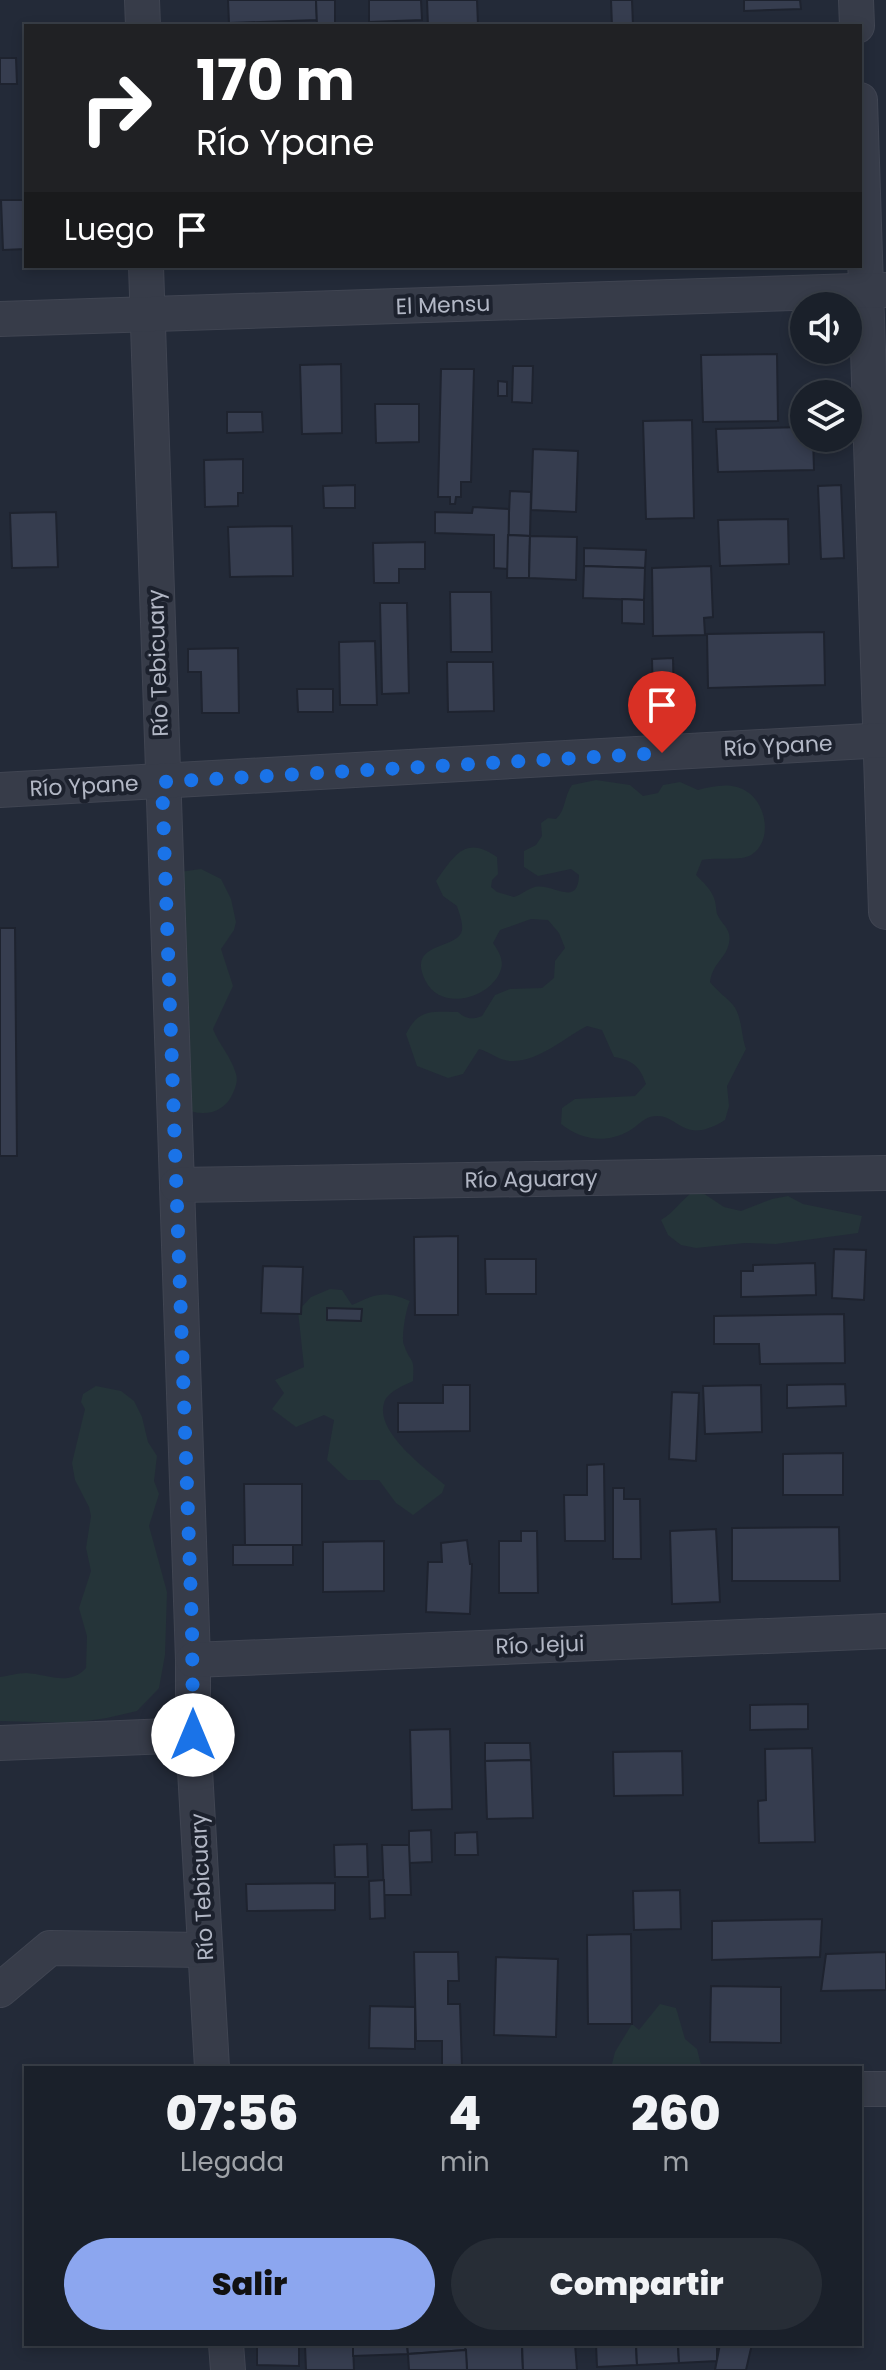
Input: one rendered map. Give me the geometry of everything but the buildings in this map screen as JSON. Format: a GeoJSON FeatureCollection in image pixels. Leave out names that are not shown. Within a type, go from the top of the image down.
{"type":"FeatureCollection","features":[{"type":"Feature","properties":{"kind":"street"},"geometry":{"type":"LineString","coordinates":[[142,0],[143,24]]}},
{"type":"Feature","properties":{"kind":"street"},"geometry":{"type":"LineString","coordinates":[[856,0],[857,24]]}},
{"type":"Feature","properties":{"kind":"street"},"geometry":{"type":"LineString","coordinates":[[862,122],[877,290],[886,912]]}},
{"type":"Feature","properties":{"kind":"street","name":"Río Tebicuary"},"geometry":{"type":"LineString","coordinates":[[146,268],[193,1735],[212,2066]]}},
{"type":"Feature","properties":{"kind":"street","name":"El Mensu"},"geometry":{"type":"LineString","coordinates":[[0,319],[877,290]]}},
{"type":"Feature","properties":{"kind":"street","name":"Río Ypane"},"geometry":{"type":"LineString","coordinates":[[0,790],[883,740]]}},
{"type":"Feature","properties":{"kind":"street","name":"Río Aguaray"},"geometry":{"type":"LineString","coordinates":[[177,1185],[886,1173]]}},
{"type":"Feature","properties":{"kind":"street","name":"Río Jejui"},"geometry":{"type":"LineString","coordinates":[[193,1660],[886,1631]]}},
{"type":"Feature","properties":{"kind":"street"},"geometry":{"type":"LineString","coordinates":[[0,1743],[193,1735]]}},
{"type":"Feature","properties":{"kind":"street"},"geometry":{"type":"LineString","coordinates":[[0,1990],[50,1948],[205,1950]]}},
{"type":"Feature","properties":{"kind":"street"},"geometry":{"type":"LineString","coordinates":[[862,2089],[886,2089]]}},
{"type":"Feature","properties":{"kind":"street"},"geometry":{"type":"LineString","coordinates":[[226,2346],[228,2370]]}},
{"type":"Feature","properties":{"kind":"shaded area"},"geometry":{"type":"Polygon","coordinates":[[[596,780],[630,785],[643,796],[658,793],[663,785],[680,782],[698,790],[735,786],[753,797],[763,813],[765,832],[758,849],[741,858],[702,860],[696,875],[712,893],[717,914],[729,934],[729,943],[710,982],[736,1009],[746,1049],[727,1086],[729,1106],[725,1120],[710,1128],[689,1130],[668,1118],[650,1117],[629,1131],[603,1139],[585,1137],[561,1124],[562,1108],[575,1099],[635,1096],[646,1084],[635,1065],[614,1057],[602,1030],[587,1026],[540,1054],[520,1061],[506,1060],[479,1049],[463,1074],[448,1078],[417,1066],[406,1034],[416,1020],[427,1013],[458,1012],[469,1018],[482,1016],[495,995],[510,989],[542,988],[554,978],[555,961],[565,948],[559,933],[548,920],[531,919],[500,930],[493,943],[502,964],[500,972],[486,989],[475,995],[452,999],[432,990],[425,980],[422,959],[428,952],[459,936],[462,930],[457,906],[443,896],[436,881],[455,856],[469,848],[477,848],[497,857],[498,874],[492,880],[491,887],[497,892],[514,897],[539,887],[574,891],[579,875],[571,869],[538,876],[524,867],[524,851],[536,845],[542,836],[541,823],[548,818],[556,819],[559,815],[572,785],[596,780]]]}},
{"type":"Feature","properties":{"kind":"shaded area"},"geometry":{"type":"Polygon","coordinates":[[[201,869],[221,879],[231,899],[236,922],[221,949],[233,986],[213,1029],[234,1068],[236,1084],[229,1101],[217,1110],[203,1113],[180,1107],[179,872],[201,869]]]}},
{"type":"Feature","properties":{"kind":"shaded area"},"geometry":{"type":"Polygon","coordinates":[[[697,1189],[724,1207],[741,1211],[788,1196],[803,1204],[862,1216],[858,1233],[776,1244],[745,1243],[696,1248],[681,1245],[668,1235],[661,1220],[697,1189]]]}},
{"type":"Feature","properties":{"kind":"shaded area"},"geometry":{"type":"Polygon","coordinates":[[[330,1289],[342,1290],[352,1305],[380,1295],[393,1295],[410,1301],[403,1341],[413,1363],[413,1381],[388,1396],[383,1414],[387,1426],[404,1449],[445,1485],[442,1493],[413,1515],[396,1503],[379,1480],[348,1480],[327,1460],[334,1420],[324,1415],[296,1427],[272,1409],[284,1393],[275,1380],[304,1367],[298,1311],[311,1297],[330,1289]]]}},
{"type":"Feature","properties":{"kind":"shaded area"},"geometry":{"type":"Polygon","coordinates":[[[96,1386],[121,1391],[134,1401],[142,1417],[148,1442],[157,1456],[154,1481],[159,1494],[149,1526],[167,1592],[165,1655],[159,1688],[137,1711],[107,1718],[73,1723],[0,1721],[0,1677],[26,1673],[65,1678],[73,1677],[86,1668],[87,1636],[79,1608],[91,1571],[86,1548],[91,1516],[75,1480],[72,1463],[85,1409],[81,1402],[83,1394],[96,1386]]]}},
{"type":"Feature","properties":{"kind":"shaded area"},"geometry":{"type":"Polygon","coordinates":[[[660,2004],[676,2008],[685,2039],[697,2049],[701,2065],[612,2066],[615,2052],[632,2024],[639,2030],[660,2004]]]}},
{"type":"Feature","properties":{"kind":"route"},"geometry":{"type":"LineString","coordinates":[[193,1735],[192,1628],[162,782],[662,753]]}}]}
